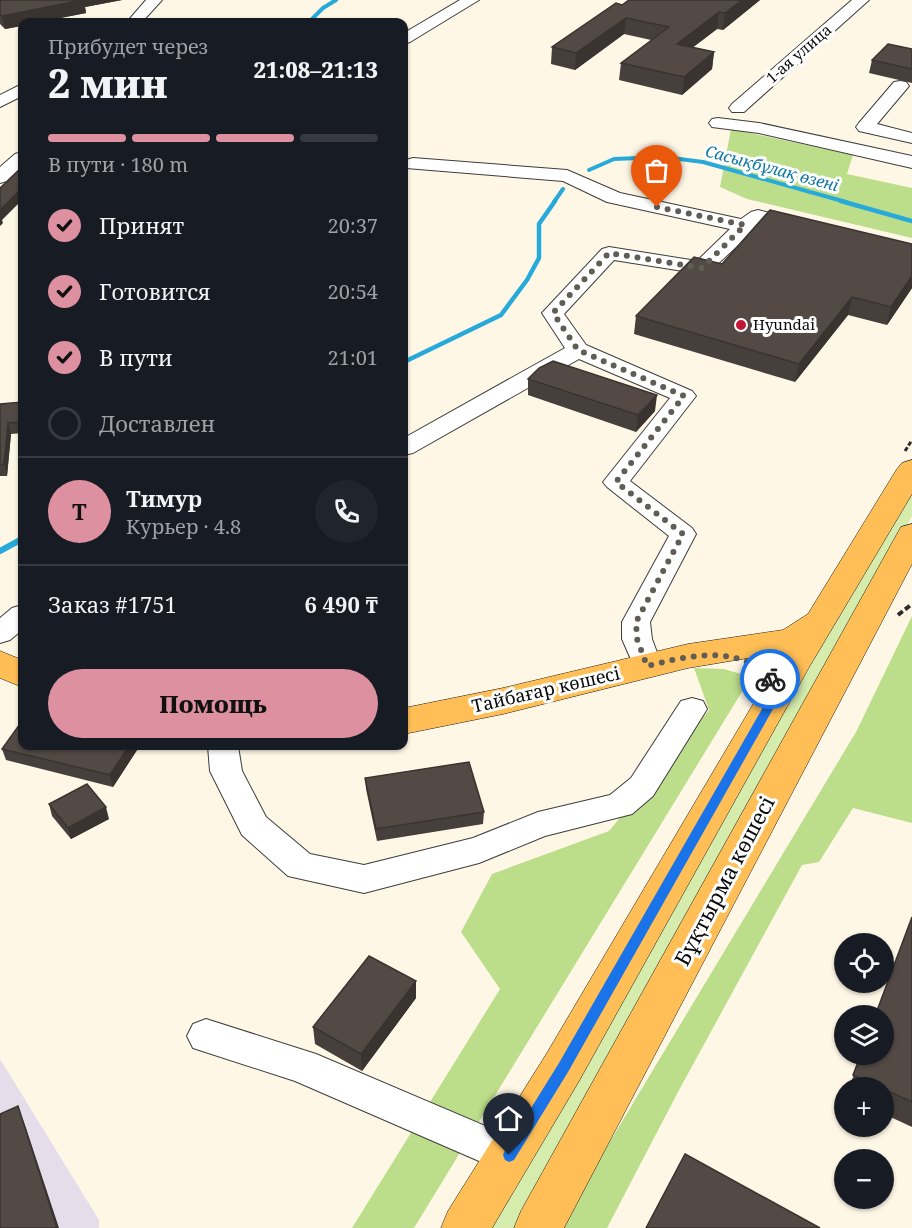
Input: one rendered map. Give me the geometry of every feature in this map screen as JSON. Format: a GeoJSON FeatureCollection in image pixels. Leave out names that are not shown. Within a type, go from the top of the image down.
{"type":"FeatureCollection","features":[{"type":"Feature","properties":{"kind":"main road"},"geometry":{"type":"LineString","coordinates":[[465,1228],[563,1067],[819,621],[912,469]]}},
{"type":"Feature","properties":{"kind":"main road","name":"Бұқтырма көшесі"},"geometry":{"type":"LineString","coordinates":[[538,1228],[912,534]]}},
{"type":"Feature","properties":{"kind":"main road"},"geometry":{"type":"LineString","coordinates":[[688,656],[790,640],[801,635],[819,621]]}},
{"type":"Feature","properties":{"kind":"main road","name":"Тайбағар көшесі"},"geometry":{"type":"LineString","coordinates":[[408,721],[688,656]]}},
{"type":"Feature","properties":{"kind":"main road"},"geometry":{"type":"LineString","coordinates":[[688,656],[731,657],[748,662],[762,671],[772,687],[768,709]]}},
{"type":"Feature","properties":{"kind":"main road"},"geometry":{"type":"LineString","coordinates":[[0,663],[18,673]]}},
{"type":"Feature","properties":{"kind":"street"},"geometry":{"type":"LineString","coordinates":[[138,18],[154,0]]}},
{"type":"Feature","properties":{"kind":"street"},"geometry":{"type":"LineString","coordinates":[[408,37],[471,0]]}},
{"type":"Feature","properties":{"kind":"street","name":"1-ая улица"},"geometry":{"type":"LineString","coordinates":[[738,108],[861,0]]}},
{"type":"Feature","properties":{"kind":"street"},"geometry":{"type":"LineString","coordinates":[[900,86],[865,127],[912,138]]}},
{"type":"Feature","properties":{"kind":"street"},"geometry":{"type":"LineString","coordinates":[[0,102],[18,91]]}},
{"type":"Feature","properties":{"kind":"street"},"geometry":{"type":"LineString","coordinates":[[718,123],[759,128],[912,162]]}},
{"type":"Feature","properties":{"kind":"street"},"geometry":{"type":"LineString","coordinates":[[0,177],[18,161]]}},
{"type":"Feature","properties":{"kind":"street"},"geometry":{"type":"LineString","coordinates":[[413,164],[567,176],[614,198],[745,225]]}},
{"type":"Feature","properties":{"kind":"street"},"geometry":{"type":"LineString","coordinates":[[647,666],[637,639],[636,622],[683,534],[616,482],[684,396],[578,350],[553,313],[609,253],[702,268],[745,225],[758,216],[812,229]]}},
{"type":"Feature","properties":{"kind":"street"},"geometry":{"type":"LineString","coordinates":[[408,446],[578,350]]}},
{"type":"Feature","properties":{"kind":"street"},"geometry":{"type":"LineString","coordinates":[[0,633],[18,618]]}},
{"type":"Feature","properties":{"kind":"street"},"geometry":{"type":"LineString","coordinates":[[223,750],[226,771],[254,826],[300,866],[364,879],[479,850],[538,825],[620,805],[642,787],[692,709]]}},
{"type":"Feature","properties":{"kind":"street"},"geometry":{"type":"LineString","coordinates":[[206,1036],[302,1066],[509,1155]]}},
{"type":"Feature","properties":{"kind":"shaded area"},"geometry":{"type":"Polygon","coordinates":[[[0,1059],[99,1220],[99,1228],[0,1228],[0,1059]]]}},
{"type":"Feature","properties":{"kind":"green space"},"geometry":{"type":"Polygon","coordinates":[[[731,129],[853,155],[847,174],[912,188],[912,238],[747,199],[720,187],[731,129]]]}},
{"type":"Feature","properties":{"kind":"green space"},"geometry":{"type":"Polygon","coordinates":[[[912,488],[912,516],[519,1228],[490,1228],[912,488]]]}},
{"type":"Feature","properties":{"kind":"green space"},"geometry":{"type":"Polygon","coordinates":[[[912,616],[912,823],[853,808],[819,862],[802,865],[678,1092],[607,1228],[558,1228],[856,732],[912,616]]]}},
{"type":"Feature","properties":{"kind":"green space"},"geometry":{"type":"Polygon","coordinates":[[[694,668],[724,669],[751,677],[414,1228],[352,1228],[500,989],[461,932],[492,874],[609,831],[709,710],[694,668]]]}},
{"type":"Feature","properties":{"kind":"building"},"geometry":{"type":"Polygon","coordinates":[[[0,0],[82,0],[2,16],[0,0]]]}},
{"type":"Feature","properties":{"kind":"building"},"geometry":{"type":"Polygon","coordinates":[[[629,0],[742,0],[725,13],[719,12],[677,44],[714,52],[684,77],[621,63],[669,27],[626,18],[576,53],[552,47],[616,3],[622,5],[629,0]]]}},
{"type":"Feature","properties":{"kind":"building"},"geometry":{"type":"Polygon","coordinates":[[[888,44],[912,49],[912,69],[872,60],[888,44]]]}},
{"type":"Feature","properties":{"kind":"building"},"geometry":{"type":"Polygon","coordinates":[[[18,171],[18,192],[0,210],[0,188],[18,171]]]}},
{"type":"Feature","properties":{"kind":"building"},"geometry":{"type":"Polygon","coordinates":[[[770,210],[912,244],[912,276],[891,307],[852,297],[799,364],[636,316],[694,257],[722,264],[770,210]]]}},
{"type":"Feature","properties":{"kind":"building"},"geometry":{"type":"Polygon","coordinates":[[[553,361],[657,395],[638,415],[528,379],[539,368],[553,361]]]}},
{"type":"Feature","properties":{"kind":"building"},"geometry":{"type":"Polygon","coordinates":[[[18,402],[18,422],[8,423],[4,464],[0,465],[0,404],[18,402]]]}},
{"type":"Feature","properties":{"kind":"building"},"geometry":{"type":"Polygon","coordinates":[[[18,727],[18,750],[126,750],[110,775],[2,749],[18,727]]]}},
{"type":"Feature","properties":{"kind":"building"},"geometry":{"type":"Polygon","coordinates":[[[469,762],[484,812],[376,829],[365,778],[469,762]]]}},
{"type":"Feature","properties":{"kind":"building"},"geometry":{"type":"Polygon","coordinates":[[[87,784],[106,807],[68,828],[49,804],[87,784]]]}},
{"type":"Feature","properties":{"kind":"building"},"geometry":{"type":"Polygon","coordinates":[[[912,917],[912,1102],[894,1094],[894,1077],[853,1075],[857,1065],[894,1065],[894,1005],[879,1005],[884,993],[894,993],[894,965],[912,917]]]}},
{"type":"Feature","properties":{"kind":"building"},"geometry":{"type":"Polygon","coordinates":[[[369,956],[416,981],[361,1054],[313,1027],[369,956]]]}},
{"type":"Feature","properties":{"kind":"building"},"geometry":{"type":"Polygon","coordinates":[[[18,1106],[57,1228],[0,1228],[0,1114],[18,1106]]]}},
{"type":"Feature","properties":{"kind":"building"},"geometry":{"type":"Polygon","coordinates":[[[685,1154],[820,1228],[646,1228],[685,1154]]]}},
{"type":"Feature","properties":{"kind":"waterway"},"geometry":{"type":"LineString","coordinates":[[313,18],[336,0]]}},
{"type":"Feature","properties":{"kind":"waterway","name":"Сасықбұлақ өзені"},"geometry":{"type":"LineString","coordinates":[[589,170],[614,159],[664,157],[703,162],[846,202]]}},
{"type":"Feature","properties":{"kind":"waterway","name":"Сасықбұлақ өзені"},"geometry":{"type":"LineString","coordinates":[[554,202],[563,189]]}},
{"type":"Feature","properties":{"kind":"waterway","name":"Сасықбұлақ өзені"},"geometry":{"type":"LineString","coordinates":[[408,360],[501,315],[527,280],[539,258],[539,224],[555,201]]}},
{"type":"Feature","properties":{"kind":"waterway","name":"Сасықбұлақ өзені"},"geometry":{"type":"LineString","coordinates":[[841,201],[912,221]]}},
{"type":"Feature","properties":{"kind":"waterway"},"geometry":{"type":"LineString","coordinates":[[0,551],[18,541]]}},
{"type":"Feature","properties":{"kind":"way so far"},"geometry":{"type":"LineString","coordinates":[[657,207],[745,225],[702,268],[609,253],[553,313],[578,350],[684,396],[616,482],[683,534],[636,622],[637,639],[647,666],[688,656],[715,655],[748,662],[770,679]]}},
{"type":"Feature","properties":{"kind":"place","name":"Hyundai"},"geometry":{"type":"Point","coordinates":[741,325]}},
{"type":"Feature","properties":{"kind":"route"},"geometry":{"type":"LineString","coordinates":[[509,1155],[563,1067],[768,709],[772,694],[770,679]]}}]}
